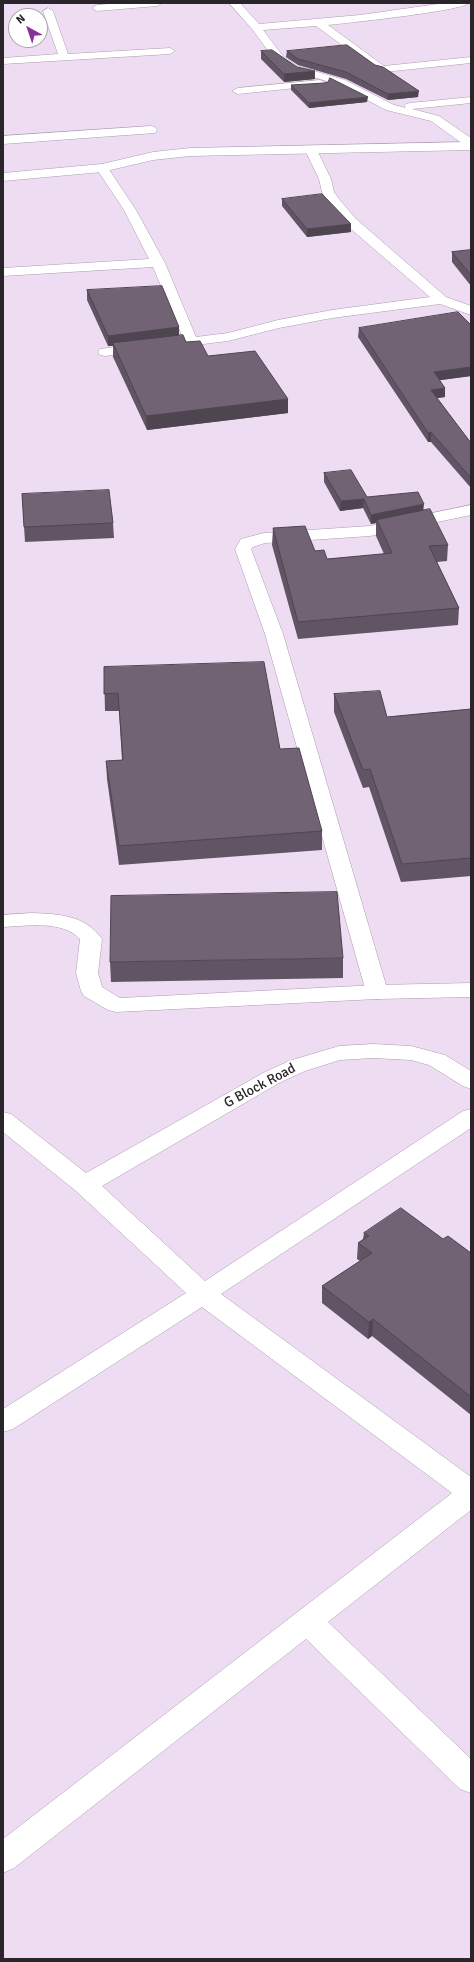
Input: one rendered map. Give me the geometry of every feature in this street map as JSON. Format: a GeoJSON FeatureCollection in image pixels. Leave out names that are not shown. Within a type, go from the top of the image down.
{"type":"FeatureCollection","features":[{"type":"Feature","properties":{"kind":"street"},"geometry":{"type":"LineString","coordinates":[[97,8],[157,3]]}},
{"type":"Feature","properties":{"kind":"street"},"geometry":{"type":"LineString","coordinates":[[234,3],[256,27],[279,58],[285,63],[302,72],[338,81],[390,108],[434,118],[471,145]]}},
{"type":"Feature","properties":{"kind":"street"},"geometry":{"type":"LineString","coordinates":[[256,27],[319,23],[391,15],[464,3]]}},
{"type":"Feature","properties":{"kind":"street"},"geometry":{"type":"LineString","coordinates":[[48,11],[64,57]]}},
{"type":"Feature","properties":{"kind":"street"},"geometry":{"type":"LineString","coordinates":[[319,23],[380,68],[384,69],[471,60]]}},
{"type":"Feature","properties":{"kind":"street"},"geometry":{"type":"LineString","coordinates":[[3,61],[170,51]]}},
{"type":"Feature","properties":{"kind":"street"},"geometry":{"type":"LineString","coordinates":[[238,91],[338,81]]}},
{"type":"Feature","properties":{"kind":"street"},"geometry":{"type":"LineString","coordinates":[[390,108],[471,100]]}},
{"type":"Feature","properties":{"kind":"street"},"geometry":{"type":"LineString","coordinates":[[3,140],[151,130]]}},
{"type":"Feature","properties":{"kind":"street"},"geometry":{"type":"LineString","coordinates":[[3,177],[102,168],[173,153],[471,145]]}},
{"type":"Feature","properties":{"kind":"street"},"geometry":{"type":"LineString","coordinates":[[311,150],[325,179],[328,192],[338,208],[350,221],[440,300],[471,311]]}},
{"type":"Feature","properties":{"kind":"street"},"geometry":{"type":"LineString","coordinates":[[102,168],[130,210],[158,263],[191,341]]}},
{"type":"Feature","properties":{"kind":"street"},"geometry":{"type":"LineString","coordinates":[[3,272],[158,263]]}},
{"type":"Feature","properties":{"kind":"street"},"geometry":{"type":"LineString","coordinates":[[105,352],[228,337],[278,324],[332,314],[440,300]]}},
{"type":"Feature","properties":{"kind":"street"},"geometry":{"type":"LineString","coordinates":[[377,992],[274,634],[243,549],[247,543],[264,538],[370,531],[471,510]]}},
{"type":"Feature","properties":{"kind":"street"},"geometry":{"type":"LineString","coordinates":[[3,922],[24,920],[65,922],[82,928],[91,938],[87,973],[92,991],[116,1005],[377,992],[471,990]]}},
{"type":"Feature","properties":{"kind":"street","name":"G Block Road"},"geometry":{"type":"LineString","coordinates":[[85,1185],[270,1078],[297,1066],[339,1053],[373,1051],[411,1054],[437,1060],[471,1081]]}},
{"type":"Feature","properties":{"kind":"street"},"geometry":{"type":"LineString","coordinates":[[8,1412],[203,1294],[471,1117]]}},
{"type":"Feature","properties":{"kind":"street"},"geometry":{"type":"LineString","coordinates":[[3,1120],[85,1185],[203,1294],[471,1493],[3,1858]]}},
{"type":"Feature","properties":{"kind":"street"},"geometry":{"type":"LineString","coordinates":[[308,1620],[471,1779]]}},
{"type":"Feature","properties":{"kind":"building"},"geometry":{"type":"Polygon","coordinates":[[[347,45],[375,65],[383,67],[419,91],[388,94],[346,72],[298,59],[287,51],[347,45]]]}},
{"type":"Feature","properties":{"kind":"building"},"geometry":{"type":"Polygon","coordinates":[[[272,50],[297,67],[315,71],[284,74],[261,51],[272,50]]]}},
{"type":"Feature","properties":{"kind":"building"},"geometry":{"type":"Polygon","coordinates":[[[330,78],[368,97],[309,103],[291,85],[324,83],[328,82],[330,78]]]}},
{"type":"Feature","properties":{"kind":"building"},"geometry":{"type":"Polygon","coordinates":[[[322,194],[351,224],[307,229],[282,199],[322,194]]]}},
{"type":"Feature","properties":{"kind":"building"},"geometry":{"type":"Polygon","coordinates":[[[471,250],[471,275],[452,252],[471,250]]]}},
{"type":"Feature","properties":{"kind":"building"},"geometry":{"type":"Polygon","coordinates":[[[162,286],[179,327],[108,336],[87,290],[162,286]]]}},
{"type":"Feature","properties":{"kind":"building"},"geometry":{"type":"Polygon","coordinates":[[[458,312],[471,325],[471,367],[434,372],[445,388],[431,390],[471,443],[471,478],[431,432],[428,433],[359,328],[458,312]]]}},
{"type":"Feature","properties":{"kind":"building"},"geometry":{"type":"Polygon","coordinates":[[[183,335],[186,342],[200,341],[208,356],[255,351],[288,399],[146,416],[113,343],[183,335]]]}},
{"type":"Feature","properties":{"kind":"building"},"geometry":{"type":"Polygon","coordinates":[[[351,470],[367,497],[418,492],[424,504],[371,515],[364,499],[341,501],[324,473],[351,470]]]}},
{"type":"Feature","properties":{"kind":"building"},"geometry":{"type":"Polygon","coordinates":[[[109,490],[113,523],[24,527],[22,494],[109,490]]]}},
{"type":"Feature","properties":{"kind":"building"},"geometry":{"type":"Polygon","coordinates":[[[430,509],[448,545],[429,546],[459,608],[298,622],[273,528],[305,526],[315,551],[324,550],[327,559],[392,553],[377,520],[430,509]]]}},
{"type":"Feature","properties":{"kind":"building"},"geometry":{"type":"Polygon","coordinates":[[[264,662],[280,749],[299,748],[322,831],[119,846],[106,761],[123,760],[118,693],[104,694],[104,667],[264,662]]]}},
{"type":"Feature","properties":{"kind":"building"},"geometry":{"type":"Polygon","coordinates":[[[380,691],[387,717],[471,709],[471,858],[402,864],[370,769],[363,770],[334,694],[380,691]]]}},
{"type":"Feature","properties":{"kind":"building"},"geometry":{"type":"Polygon","coordinates":[[[337,892],[343,958],[110,962],[111,896],[337,892]]]}},
{"type":"Feature","properties":{"kind":"building"},"geometry":{"type":"Polygon","coordinates":[[[401,1208],[443,1239],[448,1236],[471,1253],[471,1397],[373,1319],[369,1322],[322,1286],[372,1253],[358,1243],[369,1236],[364,1233],[401,1208]]]}}]}
